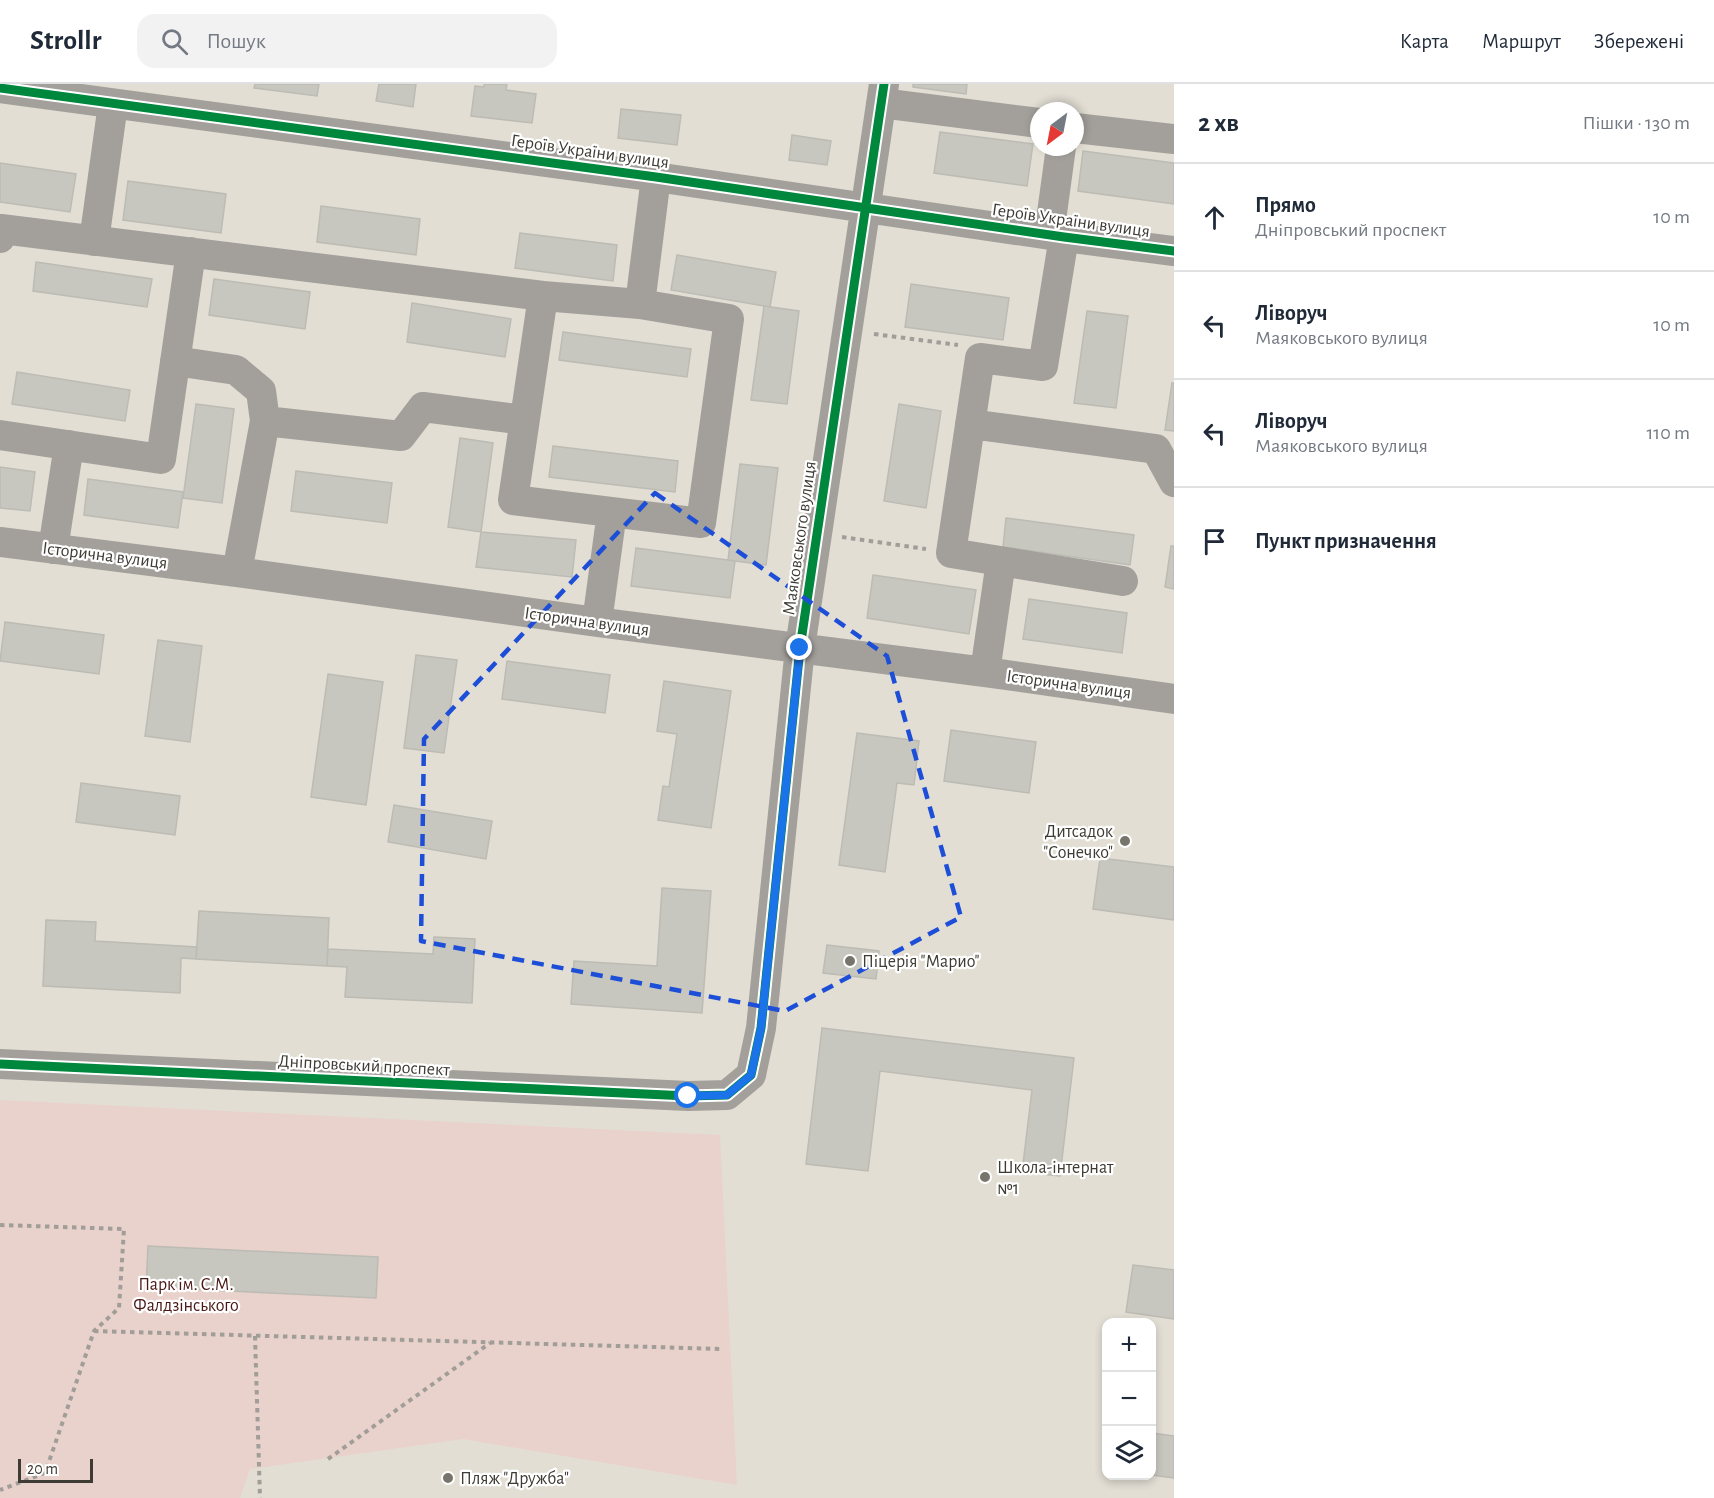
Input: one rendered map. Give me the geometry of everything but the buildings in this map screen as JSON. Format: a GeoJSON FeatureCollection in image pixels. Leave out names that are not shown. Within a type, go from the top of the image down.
{"type":"FeatureCollection","features":[{"type":"Feature","properties":{"kind":"street","name":"Героїв України вулиця"},"geometry":{"type":"LineString","coordinates":[[0,88],[656,177],[1174,251]]}},
{"type":"Feature","properties":{"kind":"street"},"geometry":{"type":"LineString","coordinates":[[882,93],[1030,121]]}},
{"type":"Feature","properties":{"kind":"street","name":"Маяковського вулиця"},"geometry":{"type":"LineString","coordinates":[[727,1095],[751,1075],[761,1028],[800,648],[882,93]]}},
{"type":"Feature","properties":{"kind":"street"},"geometry":{"type":"LineString","coordinates":[[94,241],[113,104]]}},
{"type":"Feature","properties":{"kind":"street"},"geometry":{"type":"LineString","coordinates":[[1084,129],[1174,140]]}},
{"type":"Feature","properties":{"kind":"street"},"geometry":{"type":"LineString","coordinates":[[1061,156],[1057,236],[1043,366],[980,358],[951,553],[1123,581]]}},
{"type":"Feature","properties":{"kind":"street"},"geometry":{"type":"LineString","coordinates":[[640,304],[656,177]]}},
{"type":"Feature","properties":{"kind":"street"},"geometry":{"type":"LineString","coordinates":[[0,238],[2,229],[543,296],[640,304],[729,319],[701,523],[513,500],[543,296]]}},
{"type":"Feature","properties":{"kind":"street"},"geometry":{"type":"LineString","coordinates":[[0,435],[161,459],[191,252]]}},
{"type":"Feature","properties":{"kind":"street"},"geometry":{"type":"LineString","coordinates":[[175,361],[236,370],[261,391],[265,421],[237,572]]}},
{"type":"Feature","properties":{"kind":"street"},"geometry":{"type":"LineString","coordinates":[[265,421],[401,436],[423,407],[524,420]]}},
{"type":"Feature","properties":{"kind":"street"},"geometry":{"type":"LineString","coordinates":[[970,424],[1156,449],[1174,482]]}},
{"type":"Feature","properties":{"kind":"street"},"geometry":{"type":"LineString","coordinates":[[52,549],[69,445]]}},
{"type":"Feature","properties":{"kind":"street"},"geometry":{"type":"LineString","coordinates":[[597,622],[612,512]]}},
{"type":"Feature","properties":{"kind":"street","name":"Історична вулиця"},"geometry":{"type":"LineString","coordinates":[[0,542],[1174,699]]}},
{"type":"Feature","properties":{"kind":"street"},"geometry":{"type":"LineString","coordinates":[[985,672],[1001,561]]}},
{"type":"Feature","properties":{"kind":"street","name":"Дніпровський проспект"},"geometry":{"type":"LineString","coordinates":[[0,1064],[688,1096],[727,1095]]}},
{"type":"Feature","properties":{"kind":"path"},"geometry":{"type":"LineString","coordinates":[[870,334],[963,346],[980,358]]}},
{"type":"Feature","properties":{"kind":"path"},"geometry":{"type":"LineString","coordinates":[[841,537],[951,553]]}},
{"type":"Feature","properties":{"kind":"path"},"geometry":{"type":"LineString","coordinates":[[0,1225],[124,1229],[119,1308],[94,1331],[45,1473],[0,1490]]}},
{"type":"Feature","properties":{"kind":"path"},"geometry":{"type":"LineString","coordinates":[[94,1331],[722,1349]]}},
{"type":"Feature","properties":{"kind":"path"},"geometry":{"type":"LineString","coordinates":[[255,1336],[260,1498]]}},
{"type":"Feature","properties":{"kind":"path"},"geometry":{"type":"LineString","coordinates":[[328,1459],[490,1343]]}},
{"type":"Feature","properties":{"kind":"highlighted area"},"geometry":{"type":"Polygon","coordinates":[[[655,493],[887,656],[961,917],[785,1011],[421,941],[424,739],[655,493]]]}},
{"type":"Feature","properties":{"kind":"green space","name":"Парк ім. С.М. Фалдзінського"},"geometry":{"type":"Polygon","coordinates":[[[0,1100],[720,1135],[737,1485],[463,1439],[250,1469],[240,1498],[0,1498],[0,1100]]]}},
{"type":"Feature","properties":{"kind":"cycle path"},"geometry":{"type":"LineString","coordinates":[[0,1064],[688,1096],[727,1095],[751,1075],[761,1028],[800,648],[884,84]]}},
{"type":"Feature","properties":{"kind":"cycle path"},"geometry":{"type":"LineString","coordinates":[[0,88],[656,177],[1174,251]]}},
{"type":"Feature","properties":{"kind":"place","name":"Дитсадок \"Сонечко\""},"geometry":{"type":"Point","coordinates":[1125,841]}},
{"type":"Feature","properties":{"kind":"place","name":"Піцерія \"Марио\""},"geometry":{"type":"Point","coordinates":[850,961]}},
{"type":"Feature","properties":{"kind":"place","name":"Школа-інтернат №1"},"geometry":{"type":"Point","coordinates":[985,1177]}},
{"type":"Feature","properties":{"kind":"place","name":"Пляж \"Дружба\""},"geometry":{"type":"Point","coordinates":[448,1478]}},
{"type":"Feature","properties":{"kind":"route"},"geometry":{"type":"LineString","coordinates":[[688,1096],[727,1095],[751,1075],[761,1028],[800,648]]}}]}
